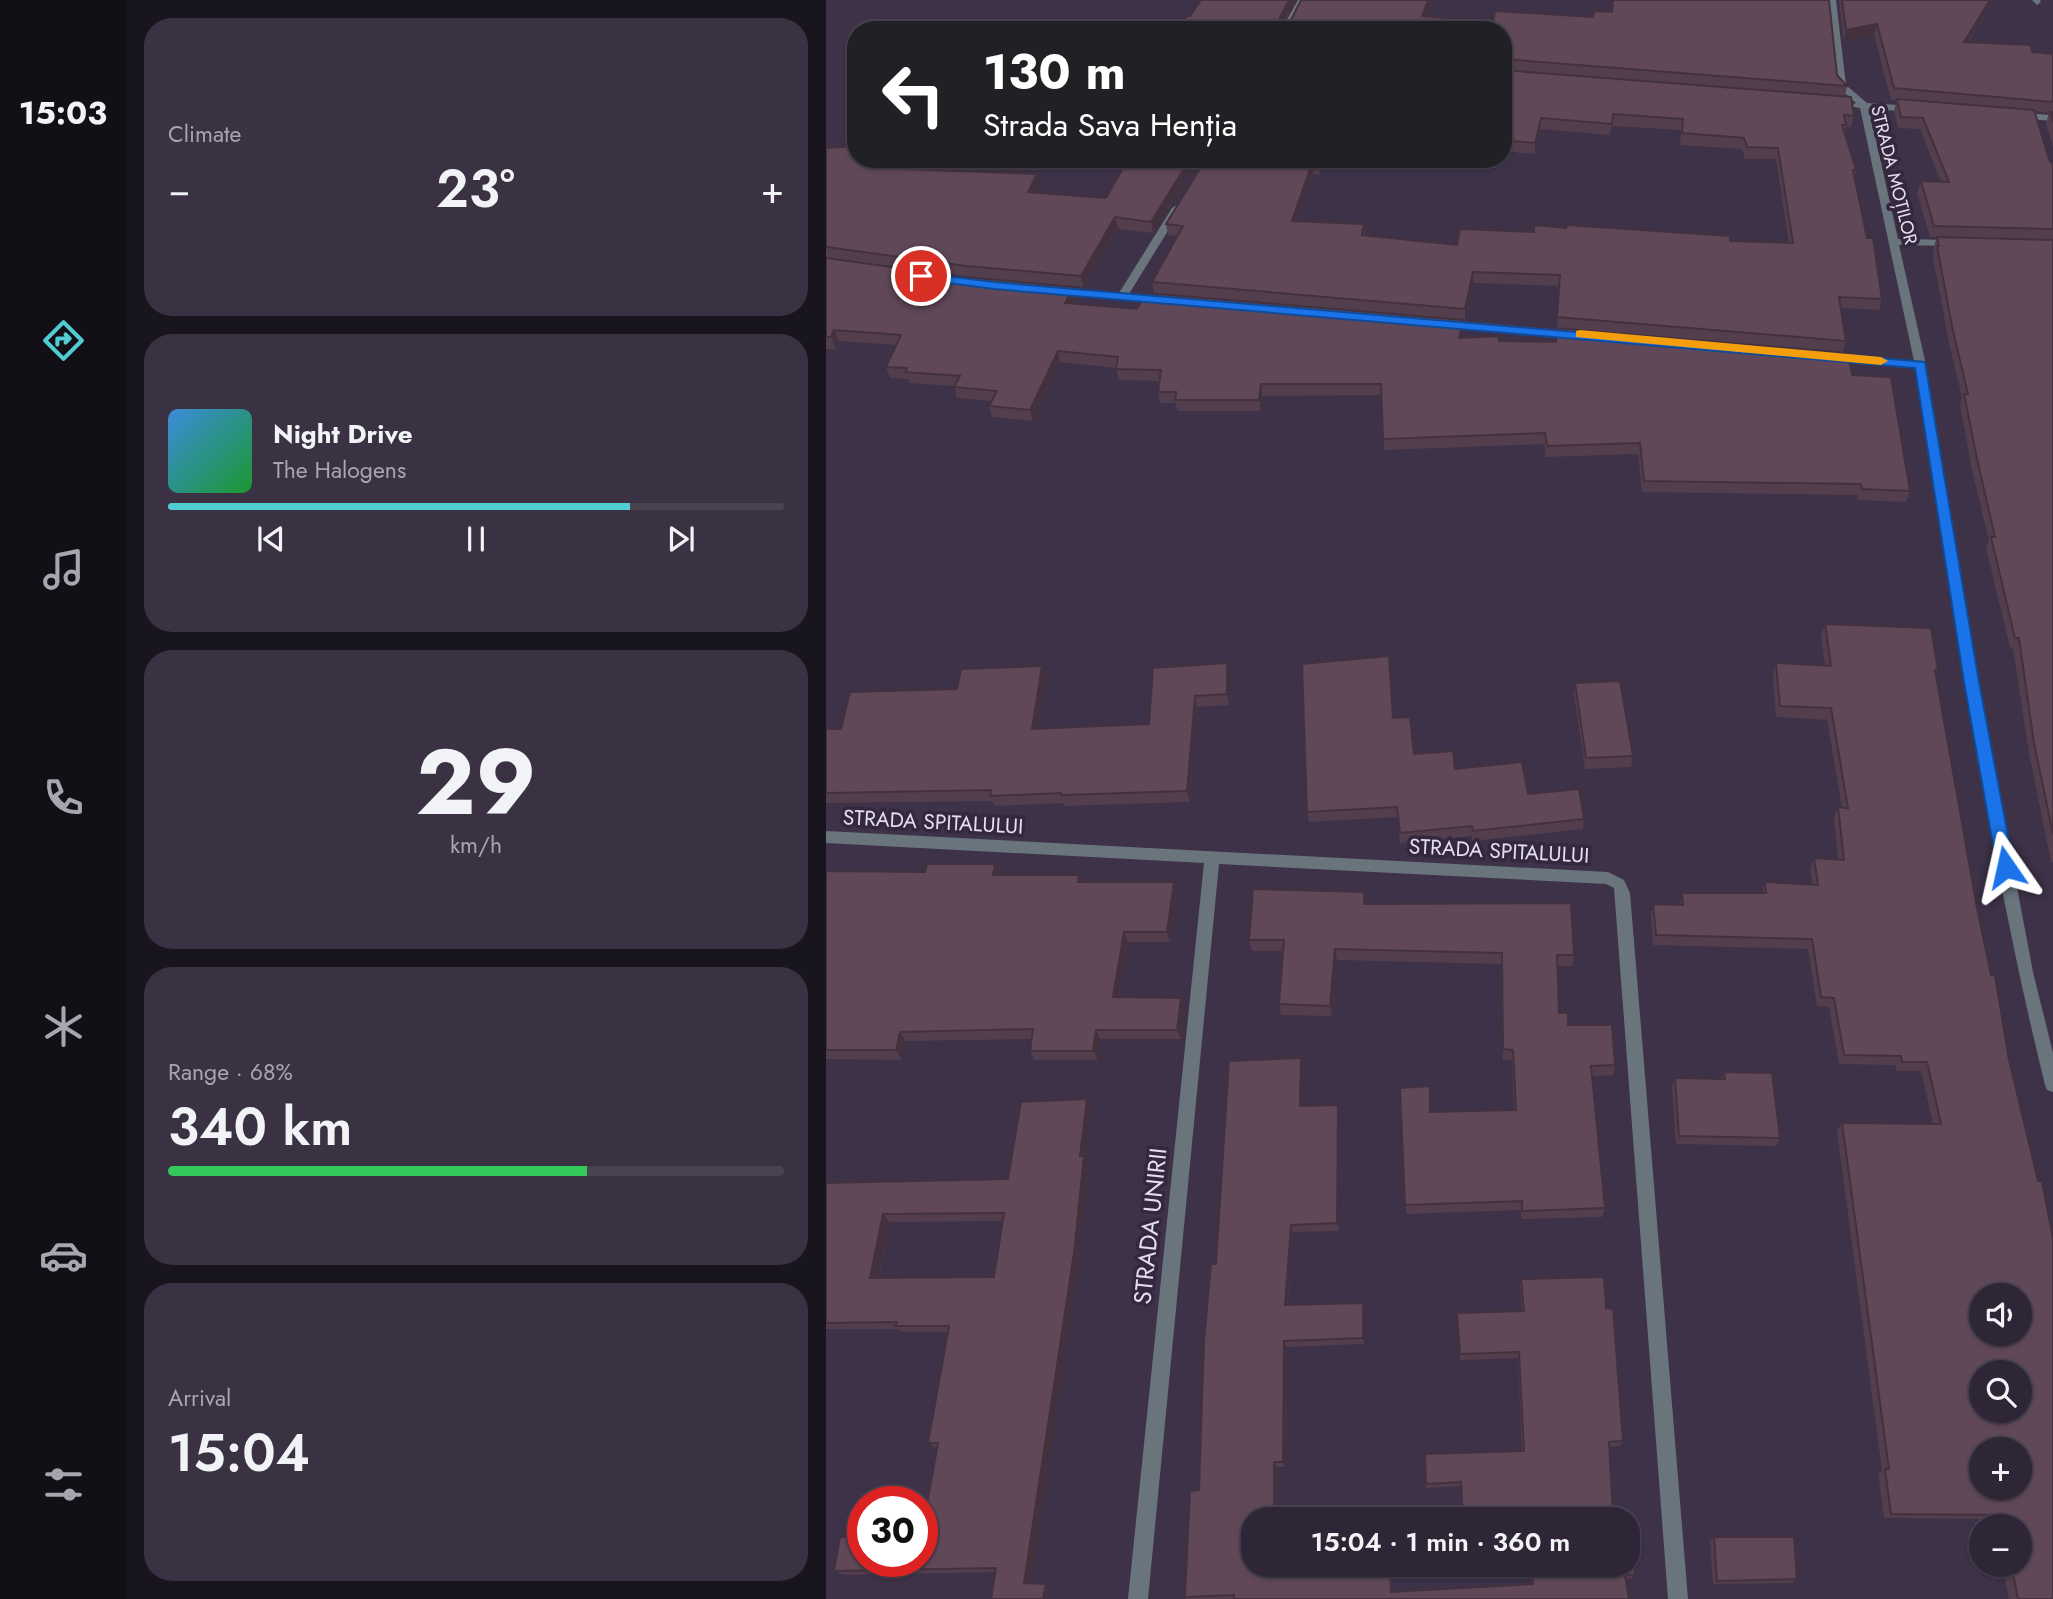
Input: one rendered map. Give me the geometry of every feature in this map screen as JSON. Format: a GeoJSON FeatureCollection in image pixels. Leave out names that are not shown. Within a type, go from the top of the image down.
{"type":"FeatureCollection","features":[{"type":"Feature","properties":{"kind":"street"},"geometry":{"type":"LineString","coordinates":[[1290,21],[1302,0]]}},
{"type":"Feature","properties":{"kind":"street","name":"STRADA MOȚILOR"},"geometry":{"type":"LineString","coordinates":[[1832,0],[1842,86],[1864,105],[1920,365],[1971,682],[2025,972],[2053,1085]]}},
{"type":"Feature","properties":{"kind":"street"},"geometry":{"type":"LineString","coordinates":[[1851,104],[1930,110]]}},
{"type":"Feature","properties":{"kind":"street"},"geometry":{"type":"LineString","coordinates":[[2009,115],[2053,118]]}},
{"type":"Feature","properties":{"kind":"street"},"geometry":{"type":"LineString","coordinates":[[2036,117],[2039,128]]}},
{"type":"Feature","properties":{"kind":"street"},"geometry":{"type":"LineString","coordinates":[[1122,297],[1186,194]]}},
{"type":"Feature","properties":{"kind":"street"},"geometry":{"type":"LineString","coordinates":[[1894,242],[1960,244]]}},
{"type":"Feature","properties":{"kind":"street"},"geometry":{"type":"LineString","coordinates":[[1046,290],[1178,301]]}},
{"type":"Feature","properties":{"kind":"street"},"geometry":{"type":"LineString","coordinates":[[1428,322],[1581,334]]}},
{"type":"Feature","properties":{"kind":"street"},"geometry":{"type":"LineString","coordinates":[[1824,356],[1920,365]]}},
{"type":"Feature","properties":{"kind":"street","name":"STRADA SPITALULUI"},"geometry":{"type":"LineString","coordinates":[[826,837],[1608,878],[1619,884],[1623,893],[1678,1599]]}},
{"type":"Feature","properties":{"kind":"street","name":"STRADA UNIRII"},"geometry":{"type":"LineString","coordinates":[[1138,1599],[1212,858]]}},
{"type":"Feature","properties":{"kind":"building"},"geometry":{"type":"Polygon","coordinates":[[[1201,0],[1289,0],[1278,21],[1183,21],[1201,0]]]}},
{"type":"Feature","properties":{"kind":"building"},"geometry":{"type":"Polygon","coordinates":[[[1301,0],[1428,0],[1422,16],[1481,21],[1278,21],[1291,20],[1301,0]]]}},
{"type":"Feature","properties":{"kind":"building"},"geometry":{"type":"Polygon","coordinates":[[[1613,0],[1829,0],[1837,75],[1847,86],[1512,60],[1512,21],[1493,21],[1495,11],[1593,17],[1594,11],[1612,12],[1613,0]]]}},
{"type":"Feature","properties":{"kind":"building"},"geometry":{"type":"Polygon","coordinates":[[[1842,0],[1990,0],[1964,42],[2031,45],[2032,52],[2053,54],[2053,102],[1894,88],[1877,24],[1846,30],[1842,0]]]}},
{"type":"Feature","properties":{"kind":"building"},"geometry":{"type":"Polygon","coordinates":[[[1512,71],[1851,97],[1854,116],[1844,115],[1846,125],[1842,125],[1856,170],[1853,170],[1867,238],[1873,238],[1882,299],[1839,297],[1846,341],[1557,317],[1560,275],[1473,272],[1465,309],[1152,282],[1183,226],[1166,224],[1200,168],[1310,168],[1292,221],[1364,224],[1362,235],[1457,245],[1460,229],[1534,232],[1534,225],[1566,228],[1567,225],[1730,236],[1730,241],[1793,243],[1778,148],[1747,147],[1744,138],[1682,133],[1683,119],[1613,114],[1612,124],[1541,118],[1535,143],[1512,141],[1512,71]]]}},
{"type":"Feature","properties":{"kind":"building"},"geometry":{"type":"Polygon","coordinates":[[[1897,99],[2034,110],[2050,162],[2053,164],[2053,229],[1934,226],[1921,181],[1949,182],[1923,118],[1901,117],[1897,99]]]}},
{"type":"Feature","properties":{"kind":"building"},"geometry":{"type":"Polygon","coordinates":[[[847,147],[847,168],[1037,174],[1028,192],[1106,198],[1123,168],[1184,168],[1151,222],[1115,217],[1081,276],[966,266],[826,247],[826,148],[847,147]]]}},
{"type":"Feature","properties":{"kind":"building"},"geometry":{"type":"Polygon","coordinates":[[[1937,237],[2053,240],[2053,834],[2034,743],[2019,638],[2015,638],[1991,537],[1995,537],[1964,394],[1968,394],[1953,331],[1937,237]]]}},
{"type":"Feature","properties":{"kind":"building"},"geometry":{"type":"Polygon","coordinates":[[[826,258],[965,277],[1074,287],[1065,303],[1137,309],[1146,293],[1463,320],[1459,338],[1498,336],[1499,341],[1556,342],[1557,328],[1848,353],[1852,375],[1891,377],[1910,491],[1862,489],[1861,484],[1644,481],[1640,443],[1547,446],[1545,433],[1383,439],[1381,384],[1261,384],[1259,400],[1175,400],[1176,392],[1158,392],[1161,370],[1116,369],[1118,357],[1058,351],[1030,410],[989,406],[997,391],[954,387],[960,376],[905,372],[907,368],[886,367],[901,335],[834,330],[831,337],[826,337],[826,258]]]}},
{"type":"Feature","properties":{"kind":"building"},"geometry":{"type":"Polygon","coordinates":[[[1825,624],[1931,628],[1938,670],[1935,670],[1977,908],[1991,975],[1995,975],[2009,1060],[2038,1181],[2042,1181],[2053,1239],[2053,1599],[2018,1599],[2014,1577],[2032,1577],[2032,1514],[1891,1514],[1885,1469],[1889,1469],[1842,1123],[1941,1124],[1927,1062],[1902,1062],[1901,1056],[1844,1055],[1834,998],[1821,997],[1812,939],[1656,935],[1653,904],[1683,905],[1682,893],[1766,893],[1765,882],[1818,885],[1814,858],[1844,860],[1838,807],[1848,808],[1831,708],[1780,706],[1776,663],[1831,666],[1825,624]]]}},
{"type":"Feature","properties":{"kind":"building"},"geometry":{"type":"Polygon","coordinates":[[[1389,656],[1393,718],[1410,717],[1414,754],[1453,751],[1455,769],[1522,762],[1528,794],[1579,789],[1584,819],[1473,831],[1472,826],[1400,833],[1397,807],[1307,812],[1302,664],[1389,656]]]}},
{"type":"Feature","properties":{"kind":"building"},"geometry":{"type":"Polygon","coordinates":[[[1227,663],[1227,694],[1195,696],[1187,791],[990,796],[991,790],[826,793],[826,729],[841,729],[850,692],[957,689],[961,669],[1042,666],[1032,729],[1149,724],[1153,668],[1227,663]]]}},
{"type":"Feature","properties":{"kind":"building"},"geometry":{"type":"Polygon","coordinates":[[[1620,681],[1633,756],[1586,758],[1575,683],[1620,681]]]}},
{"type":"Feature","properties":{"kind":"building"},"geometry":{"type":"Polygon","coordinates":[[[927,864],[995,864],[993,875],[1079,875],[1078,882],[1174,882],[1167,932],[1124,932],[1113,997],[1181,998],[1177,1030],[1096,1030],[1093,1051],[1030,1051],[1033,1029],[900,1032],[896,1050],[826,1050],[826,871],[925,872],[927,864]]]}},
{"type":"Feature","properties":{"kind":"building"},"geometry":{"type":"Polygon","coordinates":[[[1253,889],[1364,892],[1364,904],[1571,903],[1574,955],[1557,955],[1559,1013],[1568,1013],[1568,1025],[1612,1025],[1615,1065],[1591,1066],[1605,1208],[1522,1211],[1522,1201],[1405,1205],[1400,1088],[1430,1086],[1430,1112],[1516,1110],[1513,1050],[1503,1049],[1502,953],[1335,949],[1330,1006],[1279,1004],[1284,940],[1249,940],[1253,889]]]}},
{"type":"Feature","properties":{"kind":"building"},"geometry":{"type":"Polygon","coordinates":[[[1301,1058],[1300,1106],[1338,1105],[1337,1223],[1291,1225],[1285,1305],[1363,1303],[1363,1338],[1284,1341],[1283,1462],[1274,1462],[1274,1507],[1241,1507],[1241,1577],[1390,1577],[1391,1592],[1533,1584],[1533,1577],[1625,1577],[1629,1599],[1234,1599],[1234,1595],[1185,1597],[1190,1491],[1199,1490],[1204,1341],[1211,1264],[1216,1264],[1229,1061],[1301,1058]]]}},
{"type":"Feature","properties":{"kind":"building"},"geometry":{"type":"Polygon","coordinates":[[[1724,1072],[1772,1073],[1780,1138],[1679,1136],[1675,1078],[1725,1079],[1724,1072]]]}},
{"type":"Feature","properties":{"kind":"building"},"geometry":{"type":"Polygon","coordinates":[[[1087,1099],[1080,1156],[1084,1156],[1074,1253],[1024,1583],[1046,1584],[1043,1599],[991,1599],[996,1568],[938,1569],[938,1486],[930,1486],[938,1443],[928,1443],[949,1326],[895,1326],[897,1322],[826,1323],[826,1183],[1008,1179],[1021,1102],[1087,1099]],[[1004,1213],[883,1214],[870,1278],[994,1277],[1004,1213]]]}},
{"type":"Feature","properties":{"kind":"building"},"geometry":{"type":"Polygon","coordinates":[[[1604,1277],[1606,1308],[1613,1309],[1623,1441],[1609,1442],[1613,1507],[1462,1507],[1461,1482],[1426,1484],[1425,1454],[1524,1451],[1519,1352],[1460,1354],[1457,1313],[1524,1311],[1521,1279],[1604,1277]]]}},
{"type":"Feature","properties":{"kind":"building"},"geometry":{"type":"Polygon","coordinates":[[[840,1537],[847,1537],[847,1571],[834,1571],[840,1537]]]}},
{"type":"Feature","properties":{"kind":"building"},"geometry":{"type":"Polygon","coordinates":[[[1714,1537],[1794,1537],[1797,1579],[1717,1581],[1714,1537]]]}},
{"type":"Feature","properties":{"kind":"slow traffic"},"geometry":{"type":"LineString","coordinates":[[1580,334],[1881,361]]}},
{"type":"Feature","properties":{"kind":"route"},"geometry":{"type":"LineString","coordinates":[[921,276],[994,286],[1920,365],[1971,682],[2006,867]]}}]}
